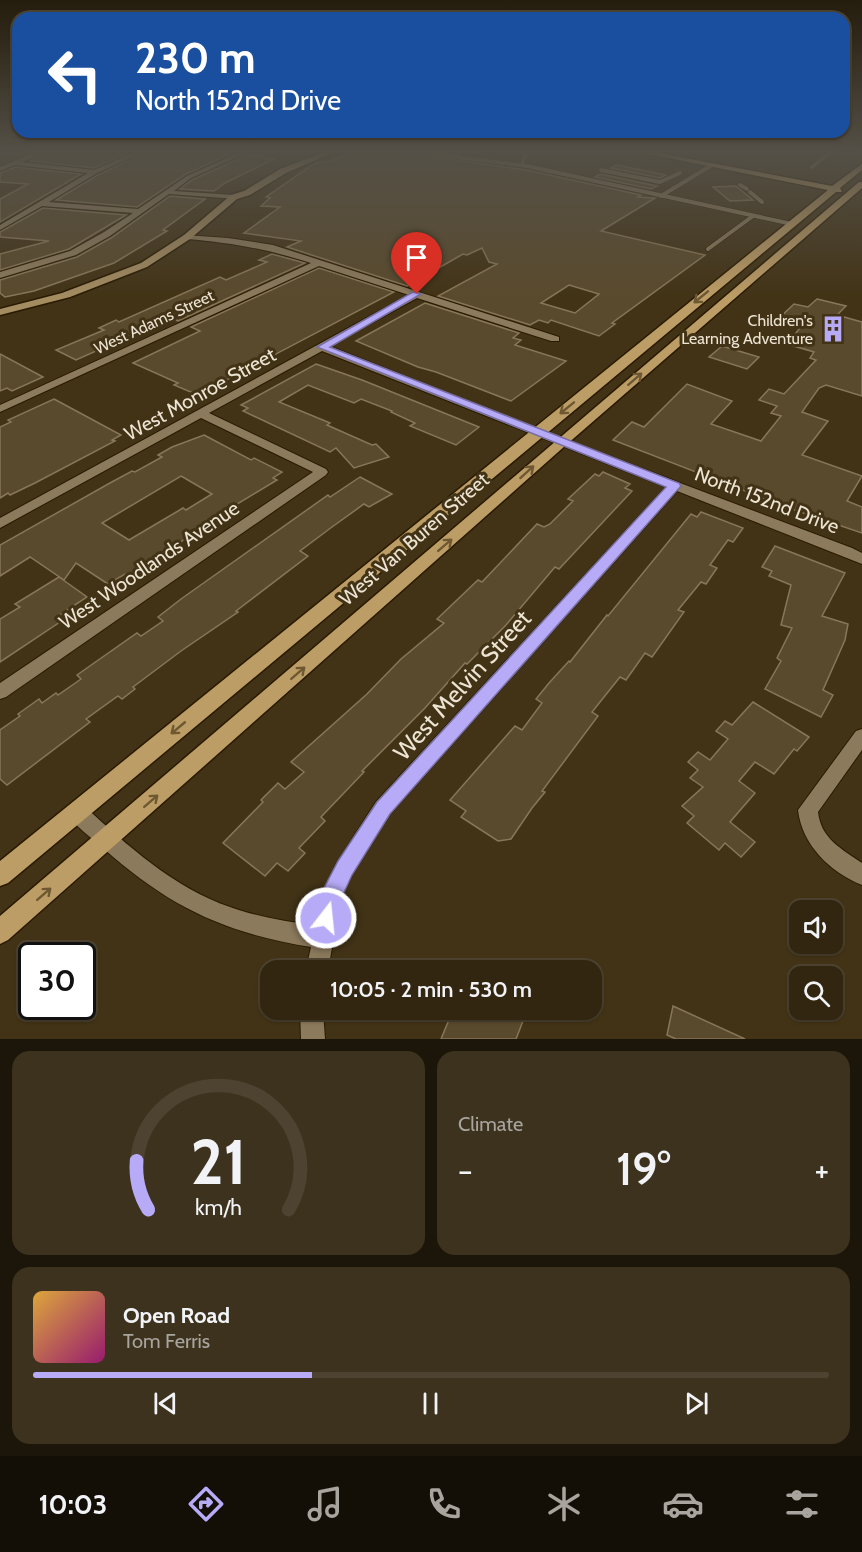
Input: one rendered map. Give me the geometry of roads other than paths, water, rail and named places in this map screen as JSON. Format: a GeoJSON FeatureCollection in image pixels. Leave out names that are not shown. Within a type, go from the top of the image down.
{"type":"FeatureCollection","features":[{"type":"Feature","properties":{"kind":"main road","name":"West Van Buren Street"},"geometry":{"type":"LineString","coordinates":[[0,875],[819,201]]}},
{"type":"Feature","properties":{"kind":"main road","name":"West Van Buren Street"},"geometry":{"type":"LineString","coordinates":[[0,932],[561,442],[844,201]]}},
{"type":"Feature","properties":{"kind":"main road"},"geometry":{"type":"LineString","coordinates":[[746,260],[767,266]]}},
{"type":"Feature","properties":{"kind":"street"},"geometry":{"type":"LineString","coordinates":[[0,228],[43,201]]}},
{"type":"Feature","properties":{"kind":"street"},"geometry":{"type":"LineString","coordinates":[[0,275],[73,253],[107,234],[152,201]]}},
{"type":"Feature","properties":{"kind":"street"},"geometry":{"type":"LineString","coordinates":[[0,312],[66,295],[124,274],[163,255],[229,201]]}},
{"type":"Feature","properties":{"kind":"street"},"geometry":{"type":"LineString","coordinates":[[39,204],[139,211]]}},
{"type":"Feature","properties":{"kind":"street"},"geometry":{"type":"LineString","coordinates":[[187,237],[251,243],[320,262],[555,339]]}},
{"type":"Feature","properties":{"kind":"street","name":"West Adams Street"},"geometry":{"type":"LineString","coordinates":[[0,409],[320,262]]}},
{"type":"Feature","properties":{"kind":"street","name":"West Monroe Street"},"geometry":{"type":"LineString","coordinates":[[0,524],[417,294]]}},
{"type":"Feature","properties":{"kind":"street","name":"North 152nd Drive"},"geometry":{"type":"LineString","coordinates":[[322,347],[536,433],[847,551],[862,559]]}},
{"type":"Feature","properties":{"kind":"street","name":"West Woodlands Avenue"},"geometry":{"type":"LineString","coordinates":[[0,692],[322,472],[201,414]]}},
{"type":"Feature","properties":{"kind":"street","name":"West Melvin Street"},"geometry":{"type":"LineString","coordinates":[[319,960],[331,897],[345,868],[383,808],[674,486]]}},
{"type":"Feature","properties":{"kind":"street"},"geometry":{"type":"LineString","coordinates":[[862,736],[808,810],[808,825],[815,840],[862,875]]}},
{"type":"Feature","properties":{"kind":"street"},"geometry":{"type":"LineString","coordinates":[[76,812],[129,859],[205,908],[252,925],[322,938]]}},
{"type":"Feature","properties":{"kind":"street"},"geometry":{"type":"LineString","coordinates":[[312,1020],[313,1039]]}},
{"type":"Feature","properties":{"kind":"lane"},"geometry":{"type":"LineString","coordinates":[[686,201],[792,224]]}},
{"type":"Feature","properties":{"kind":"lane"},"geometry":{"type":"LineString","coordinates":[[708,249],[753,216]]}},
{"type":"Feature","properties":{"kind":"place","name":"Children's Learning Adventure"},"geometry":{"type":"Point","coordinates":[833,329]}}]}
